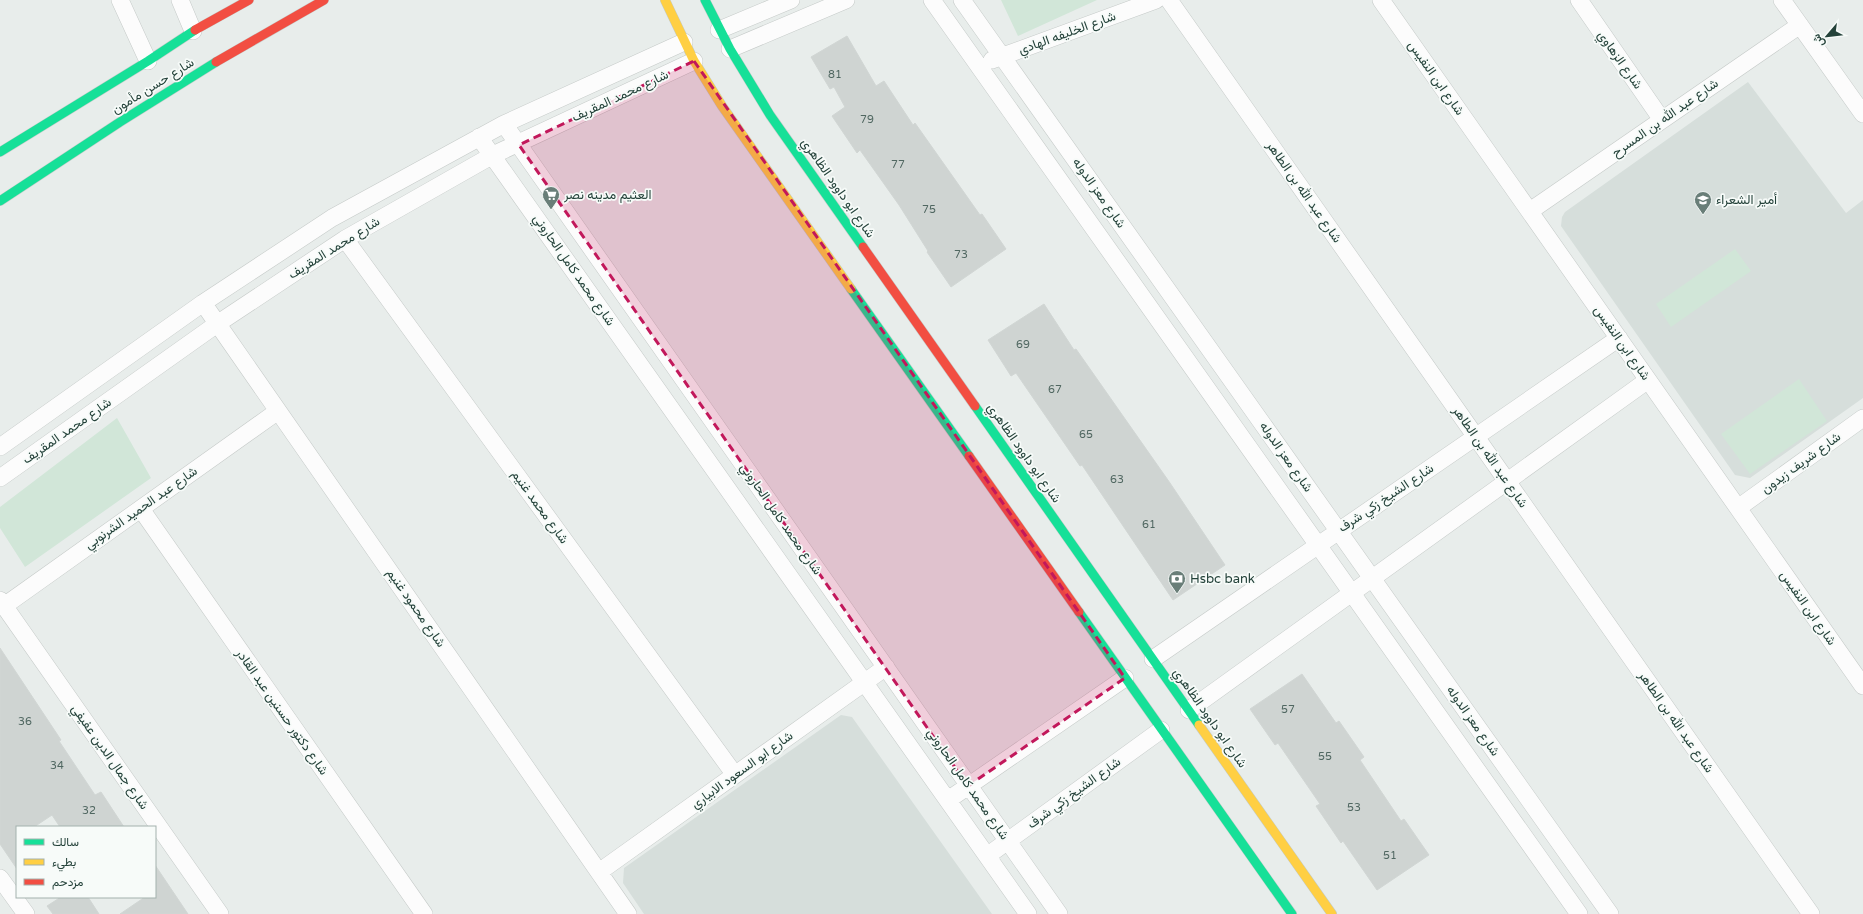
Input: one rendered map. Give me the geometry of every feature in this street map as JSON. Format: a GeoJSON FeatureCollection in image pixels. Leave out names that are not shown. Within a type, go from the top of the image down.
{"type":"FeatureCollection","features":[{"type":"Feature","properties":{"kind":"street"},"geometry":{"type":"LineString","coordinates":[[120,0],[148,61]]}},
{"type":"Feature","properties":{"kind":"street"},"geometry":{"type":"LineString","coordinates":[[180,0],[193,31]]}},
{"type":"Feature","properties":{"kind":"street","name":"شارع حسن مأمون"},"geometry":{"type":"LineString","coordinates":[[0,152],[148,61],[193,31],[249,0]]}},
{"type":"Feature","properties":{"kind":"street","name":"شارع حسن مأمون"},"geometry":{"type":"LineString","coordinates":[[0,201],[130,114],[262,34],[324,0]]}},
{"type":"Feature","properties":{"kind":"street"},"geometry":{"type":"LineString","coordinates":[[666,0],[694,61],[722,106],[856,292],[1124,678],[1292,914]]}},
{"type":"Feature","properties":{"kind":"street","name":"شارع ابو داوود الظاهري"},"geometry":{"type":"LineString","coordinates":[[705,0],[719,30],[770,115],[879,276],[1153,659],[1332,914]]}},
{"type":"Feature","properties":{"kind":"street"},"geometry":{"type":"LineString","coordinates":[[719,30],[791,0]]}},
{"type":"Feature","properties":{"kind":"street"},"geometry":{"type":"LineString","coordinates":[[730,49],[846,0]]}},
{"type":"Feature","properties":{"kind":"street","name":"شارع معز الدوله"},"geometry":{"type":"LineString","coordinates":[[932,0],[1579,914]]}},
{"type":"Feature","properties":{"kind":"street","name":"شارع معز الدوله"},"geometry":{"type":"LineString","coordinates":[[962,0],[1610,914]]}},
{"type":"Feature","properties":{"kind":"street","name":"شارع الخليفه الهادي"},"geometry":{"type":"LineString","coordinates":[[978,65],[1156,0]]}},
{"type":"Feature","properties":{"kind":"street","name":"شارع عبد الله بن الطاهر"},"geometry":{"type":"LineString","coordinates":[[1169,0],[1811,914]]}},
{"type":"Feature","properties":{"kind":"street","name":"شارع ابن النفيس"},"geometry":{"type":"LineString","coordinates":[[1381,0],[1863,686]]}},
{"type":"Feature","properties":{"kind":"street","name":"شارع الزهاوي"},"geometry":{"type":"LineString","coordinates":[[1579,0],[1662,120]]}},
{"type":"Feature","properties":{"kind":"street"},"geometry":{"type":"LineString","coordinates":[[1782,0],[1863,114]]}},
{"type":"Feature","properties":{"kind":"street","name":"شارع عبد الله بن المسرح"},"geometry":{"type":"LineString","coordinates":[[1530,211],[1800,25]]}},
{"type":"Feature","properties":{"kind":"street","name":"شارع محمد المقريف"},"geometry":{"type":"LineString","coordinates":[[0,447],[203,303],[332,218],[504,124],[684,42]]}},
{"type":"Feature","properties":{"kind":"street","name":"شارع محمد المقريف"},"geometry":{"type":"LineString","coordinates":[[0,478],[217,324],[345,238],[493,156],[694,61]]}},
{"type":"Feature","properties":{"kind":"street","name":"شارع محمد كامل الحاروني"},"geometry":{"type":"LineString","coordinates":[[504,124],[1059,914]]}},
{"type":"Feature","properties":{"kind":"street","name":"شارع محمد كامل الحاروني"},"geometry":{"type":"LineString","coordinates":[[479,137],[1028,914]]}},
{"type":"Feature","properties":{"kind":"street","name":"شارع محمد غنيم"},"geometry":{"type":"LineString","coordinates":[[345,238],[735,775]]}},
{"type":"Feature","properties":{"kind":"street","name":"شارع محمود غنيم"},"geometry":{"type":"LineString","coordinates":[[203,303],[628,914]]}},
{"type":"Feature","properties":{"kind":"street","name":"شارع الشيخ زكي شرف"},"geometry":{"type":"LineString","coordinates":[[1153,659],[1619,338]]}},
{"type":"Feature","properties":{"kind":"street"},"geometry":{"type":"LineString","coordinates":[[1189,710],[1648,380]]}},
{"type":"Feature","properties":{"kind":"street","name":"شارع عبد الحميد الشرنوبي"},"geometry":{"type":"LineString","coordinates":[[2,603],[140,509],[278,411]]}},
{"type":"Feature","properties":{"kind":"street","name":"شارع شريف زيدون"},"geometry":{"type":"LineString","coordinates":[[1738,508],[1863,418]]}},
{"type":"Feature","properties":{"kind":"street","name":"شارع دكتور حسنين عبد القادر"},"geometry":{"type":"LineString","coordinates":[[140,509],[424,914]]}},
{"type":"Feature","properties":{"kind":"street","name":"شارع جمال الدين عفيفي"},"geometry":{"type":"LineString","coordinates":[[2,603],[220,914]]}},
{"type":"Feature","properties":{"kind":"street","name":"شارع ابو السعود الابياري"},"geometry":{"type":"LineString","coordinates":[[599,872],[886,667]]}},
{"type":"Feature","properties":{"kind":"street"},"geometry":{"type":"LineString","coordinates":[[948,800],[1124,678]]}},
{"type":"Feature","properties":{"kind":"street","name":"شارع الشيخ زكي شرف"},"geometry":{"type":"LineString","coordinates":[[987,856],[1161,730]]}},
{"type":"Feature","properties":{"kind":"street"},"geometry":{"type":"LineString","coordinates":[[0,878],[26,914]]}},
{"type":"Feature","properties":{"kind":"highlighted area"},"geometry":{"type":"Polygon","coordinates":[[[694,61],[1125,678],[968,786],[519,145],[694,61]]]}},
{"type":"Feature","properties":{"kind":"shaded area"},"geometry":{"type":"Polygon","coordinates":[[[1748,82],[1846,213],[1863,200],[1863,398],[1750,478],[1735,475],[1561,226],[1562,217],[1565,212],[1748,82]]]}},
{"type":"Feature","properties":{"kind":"shaded area"},"geometry":{"type":"Polygon","coordinates":[[[841,715],[852,717],[992,914],[644,914],[623,883],[624,868],[841,715]]]}},
{"type":"Feature","properties":{"kind":"green space"},"geometry":{"type":"Polygon","coordinates":[[[1001,0],[1097,0],[1018,36],[1001,0]]]}},
{"type":"Feature","properties":{"kind":"green space"},"geometry":{"type":"Polygon","coordinates":[[[1735,249],[1751,271],[1671,327],[1656,304],[1735,249]]]}},
{"type":"Feature","properties":{"kind":"green space"},"geometry":{"type":"Polygon","coordinates":[[[1799,379],[1827,421],[1750,474],[1721,434],[1799,379]]]}},
{"type":"Feature","properties":{"kind":"green space"},"geometry":{"type":"Polygon","coordinates":[[[117,418],[151,478],[25,567],[0,528],[0,507],[117,418]]]}},
{"type":"Feature","properties":{"kind":"building"},"geometry":{"type":"Polygon","coordinates":[[[847,36],[876,86],[884,81],[913,125],[915,123],[1006,249],[951,287],[927,252],[928,251],[899,205],[860,150],[857,153],[832,116],[845,107],[834,87],[830,89],[811,57],[847,36]]]}},
{"type":"Feature","properties":{"kind":"building"},"geometry":{"type":"Polygon","coordinates":[[[1044,304],[1074,350],[1076,349],[1170,483],[1225,565],[1173,600],[1082,465],[1080,466],[1016,373],[1011,376],[988,340],[1044,304]]]}},
{"type":"Feature","properties":{"kind":"building"},"geometry":{"type":"Polygon","coordinates":[[[0,648],[61,740],[59,741],[95,795],[101,792],[123,826],[59,826],[52,815],[36,826],[16,826],[16,868],[0,844],[0,648]]]}},
{"type":"Feature","properties":{"kind":"building"},"geometry":{"type":"Polygon","coordinates":[[[1302,674],[1336,723],[1339,721],[1364,757],[1360,760],[1401,821],[1404,819],[1429,855],[1377,890],[1343,841],[1341,843],[1316,806],[1320,804],[1278,743],[1275,745],[1250,709],[1302,674]]]}},
{"type":"Feature","properties":{"kind":"building"},"geometry":{"type":"Polygon","coordinates":[[[156,866],[188,914],[120,914],[144,898],[156,898],[156,866]]]}},
{"type":"Feature","properties":{"kind":"building"},"geometry":{"type":"Polygon","coordinates":[[[59,898],[89,898],[99,914],[53,914],[47,906],[59,898]]]}},
{"type":"Feature","properties":{"kind":"traffic: fast"},"geometry":{"type":"LineString","coordinates":[[705,0],[730,49],[770,115],[863,247]]}},
{"type":"Feature","properties":{"kind":"traffic: fast"},"geometry":{"type":"LineString","coordinates":[[0,152],[148,61],[195,30]]}},
{"type":"Feature","properties":{"kind":"traffic: fast"},"geometry":{"type":"LineString","coordinates":[[0,201],[120,122],[216,62]]}},
{"type":"Feature","properties":{"kind":"traffic: fast"},"geometry":{"type":"LineString","coordinates":[[851,289],[969,456]]}},
{"type":"Feature","properties":{"kind":"traffic: fast"},"geometry":{"type":"LineString","coordinates":[[975,406],[1199,725]]}},
{"type":"Feature","properties":{"kind":"traffic: fast"},"geometry":{"type":"LineString","coordinates":[[1079,612],[1292,914]]}},
{"type":"Feature","properties":{"kind":"traffic: slow"},"geometry":{"type":"LineString","coordinates":[[665,0],[694,61],[722,106],[851,289]]}},
{"type":"Feature","properties":{"kind":"traffic: slow"},"geometry":{"type":"LineString","coordinates":[[1199,725],[1332,914]]}},
{"type":"Feature","properties":{"kind":"traffic: jam"},"geometry":{"type":"LineString","coordinates":[[195,30],[249,0]]}},
{"type":"Feature","properties":{"kind":"traffic: jam"},"geometry":{"type":"LineString","coordinates":[[216,62],[324,0]]}},
{"type":"Feature","properties":{"kind":"traffic: jam"},"geometry":{"type":"LineString","coordinates":[[863,247],[975,406]]}},
{"type":"Feature","properties":{"kind":"traffic: jam"},"geometry":{"type":"LineString","coordinates":[[969,456],[1079,612]]}},
{"type":"Feature","properties":{"kind":"place","name":"العثيم مدينه نصر"},"geometry":{"type":"Point","coordinates":[551,210]}},
{"type":"Feature","properties":{"kind":"place","name":"أمير الشعراء"},"geometry":{"type":"Point","coordinates":[1703,215]}},
{"type":"Feature","properties":{"kind":"place","name":"Hsbc bank"},"geometry":{"type":"Point","coordinates":[1177,594]}}]}
